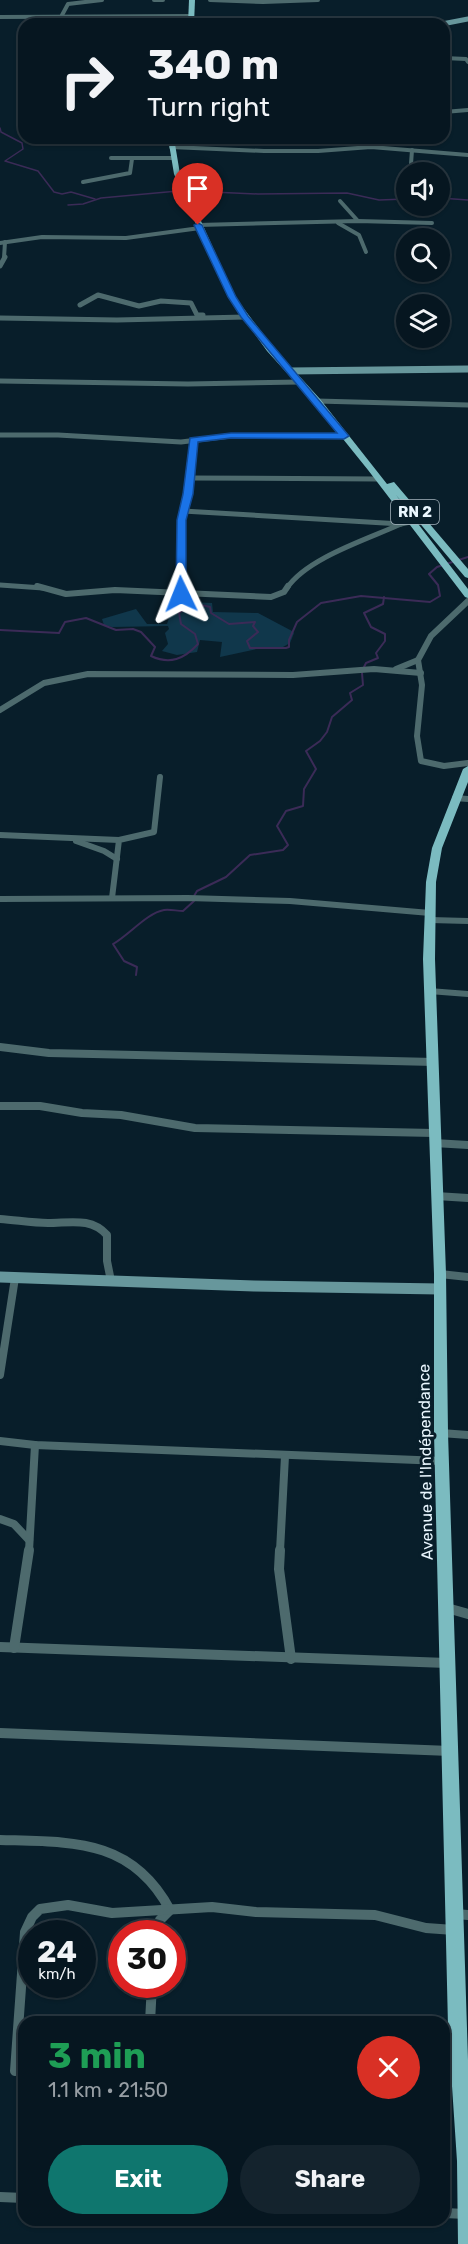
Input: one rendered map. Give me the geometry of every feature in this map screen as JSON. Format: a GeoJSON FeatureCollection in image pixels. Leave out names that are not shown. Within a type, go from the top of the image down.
{"type":"FeatureCollection","features":[{"type":"Feature","properties":{"kind":"main road"},"geometry":{"type":"LineString","coordinates":[[192,0],[192,16]]}},
{"type":"Feature","properties":{"kind":"main road","name":"RN 2"},"geometry":{"type":"LineString","coordinates":[[171,144],[172,158],[199,227],[232,297],[245,317],[371,468],[468,595]]}},
{"type":"Feature","properties":{"kind":"main road","name":"RN 2"},"geometry":{"type":"LineString","coordinates":[[371,468],[388,480],[466,573]]}},
{"type":"Feature","properties":{"kind":"main road","name":"Avenue de l'Indépendance"},"geometry":{"type":"LineString","coordinates":[[467,2244],[465,2104],[456,1930],[462,1914],[450,1751],[434,1062],[429,991],[430,882],[437,848],[461,799],[468,769]]}},
{"type":"Feature","properties":{"kind":"street"},"geometry":{"type":"LineString","coordinates":[[61,17],[68,4],[102,0]]}},
{"type":"Feature","properties":{"kind":"street"},"geometry":{"type":"LineString","coordinates":[[154,0],[163,0]]}},
{"type":"Feature","properties":{"kind":"street"},"geometry":{"type":"LineString","coordinates":[[210,0],[318,0]]}},
{"type":"Feature","properties":{"kind":"street"},"geometry":{"type":"LineString","coordinates":[[0,17],[192,16]]}},
{"type":"Feature","properties":{"kind":"street"},"geometry":{"type":"LineString","coordinates":[[450,22],[468,19]]}},
{"type":"Feature","properties":{"kind":"street"},"geometry":{"type":"LineString","coordinates":[[450,58],[466,59],[468,62]]}},
{"type":"Feature","properties":{"kind":"street"},"geometry":{"type":"LineString","coordinates":[[450,112],[468,110]]}},
{"type":"Feature","properties":{"kind":"street"},"geometry":{"type":"LineString","coordinates":[[196,144],[264,152],[318,152],[371,147],[468,155]]}},
{"type":"Feature","properties":{"kind":"street"},"geometry":{"type":"LineString","coordinates":[[411,162],[412,150]]}},
{"type":"Feature","properties":{"kind":"street"},"geometry":{"type":"LineString","coordinates":[[111,158],[172,158]]}},
{"type":"Feature","properties":{"kind":"street"},"geometry":{"type":"LineString","coordinates":[[83,182],[104,176],[126,175],[131,171],[132,159]]}},
{"type":"Feature","properties":{"kind":"street"},"geometry":{"type":"LineString","coordinates":[[340,201],[358,221]]}},
{"type":"Feature","properties":{"kind":"street"},"geometry":{"type":"LineString","coordinates":[[0,266],[5,256],[2,242],[61,237],[126,238],[199,227],[358,221],[432,223]]}},
{"type":"Feature","properties":{"kind":"street"},"geometry":{"type":"LineString","coordinates":[[336,223],[359,235],[366,252]]}},
{"type":"Feature","properties":{"kind":"street"},"geometry":{"type":"LineString","coordinates":[[80,305],[98,296],[139,306],[161,301],[191,303],[197,315],[205,315],[209,318]]}},
{"type":"Feature","properties":{"kind":"street"},"geometry":{"type":"LineString","coordinates":[[0,318],[84,320],[245,317]]}},
{"type":"Feature","properties":{"kind":"street"},"geometry":{"type":"LineString","coordinates":[[290,370],[468,369]]}},
{"type":"Feature","properties":{"kind":"street"},"geometry":{"type":"LineString","coordinates":[[0,381],[188,384],[300,382]]}},
{"type":"Feature","properties":{"kind":"street"},"geometry":{"type":"LineString","coordinates":[[317,401],[468,405]]}},
{"type":"Feature","properties":{"kind":"street"},"geometry":{"type":"LineString","coordinates":[[0,435],[58,435],[160,442],[231,436],[344,436]]}},
{"type":"Feature","properties":{"kind":"street"},"geometry":{"type":"LineString","coordinates":[[181,594],[179,566],[183,511],[193,440]]}},
{"type":"Feature","properties":{"kind":"street"},"geometry":{"type":"LineString","coordinates":[[189,478],[377,478]]}},
{"type":"Feature","properties":{"kind":"street"},"geometry":{"type":"LineString","coordinates":[[183,511],[401,524]]}},
{"type":"Feature","properties":{"kind":"street"},"geometry":{"type":"LineString","coordinates":[[0,585],[36,586],[66,594],[115,590],[181,594],[279,595],[302,569],[401,524],[411,522]]}},
{"type":"Feature","properties":{"kind":"street"},"geometry":{"type":"LineString","coordinates":[[396,669],[418,660],[431,636],[468,601]]}},
{"type":"Feature","properties":{"kind":"street"},"geometry":{"type":"LineString","coordinates":[[418,660],[421,672],[419,717],[415,740],[421,761],[437,765],[468,763]]}},
{"type":"Feature","properties":{"kind":"street"},"geometry":{"type":"LineString","coordinates":[[0,710],[44,683],[88,674],[293,675],[396,669],[421,672]]}},
{"type":"Feature","properties":{"kind":"street"},"geometry":{"type":"LineString","coordinates":[[0,835],[119,840],[154,832],[160,777]]}},
{"type":"Feature","properties":{"kind":"street"},"geometry":{"type":"LineString","coordinates":[[63,837],[96,848],[117,859]]}},
{"type":"Feature","properties":{"kind":"street"},"geometry":{"type":"LineString","coordinates":[[112,898],[119,840]]}},
{"type":"Feature","properties":{"kind":"street"},"geometry":{"type":"LineString","coordinates":[[0,899],[290,901],[468,921]]}},
{"type":"Feature","properties":{"kind":"street"},"geometry":{"type":"LineString","coordinates":[[429,991],[468,994]]}},
{"type":"Feature","properties":{"kind":"street"},"geometry":{"type":"LineString","coordinates":[[0,1047],[60,1053],[434,1062]]}},
{"type":"Feature","properties":{"kind":"street"},"geometry":{"type":"LineString","coordinates":[[0,1106],[40,1106],[82,1113],[121,1115],[195,1128],[434,1138],[468,1145]]}},
{"type":"Feature","properties":{"kind":"street"},"geometry":{"type":"LineString","coordinates":[[436,1196],[468,1198]]}},
{"type":"Feature","properties":{"kind":"street"},"geometry":{"type":"LineString","coordinates":[[0,1220],[48,1223],[82,1221],[100,1227],[107,1235],[107,1261],[111,1281]]}},
{"type":"Feature","properties":{"kind":"street"},"geometry":{"type":"LineString","coordinates":[[0,1277],[111,1281],[440,1281],[468,1276]]}},
{"type":"Feature","properties":{"kind":"street"},"geometry":{"type":"LineString","coordinates":[[0,1375],[15,1278]]}},
{"type":"Feature","properties":{"kind":"street"},"geometry":{"type":"LineString","coordinates":[[441,1433],[468,1435]]}},
{"type":"Feature","properties":{"kind":"street"},"geometry":{"type":"LineString","coordinates":[[0,1441],[35,1445],[442,1461]]}},
{"type":"Feature","properties":{"kind":"street"},"geometry":{"type":"LineString","coordinates":[[14,1648],[26,1580],[35,1445]]}},
{"type":"Feature","properties":{"kind":"street"},"geometry":{"type":"LineString","coordinates":[[285,1456],[279,1569],[291,1659]]}},
{"type":"Feature","properties":{"kind":"street"},"geometry":{"type":"LineString","coordinates":[[0,1519],[14,1524],[30,1541]]}},
{"type":"Feature","properties":{"kind":"street"},"geometry":{"type":"LineString","coordinates":[[447,1608],[468,1614]]}},
{"type":"Feature","properties":{"kind":"street"},"geometry":{"type":"LineString","coordinates":[[0,1647],[447,1663]]}},
{"type":"Feature","properties":{"kind":"street"},"geometry":{"type":"LineString","coordinates":[[0,1733],[450,1751]]}},
{"type":"Feature","properties":{"kind":"street"},"geometry":{"type":"LineString","coordinates":[[0,1840],[88,1845],[120,1857],[145,1876],[165,1899],[170,1910]]}},
{"type":"Feature","properties":{"kind":"street"},"geometry":{"type":"LineString","coordinates":[[19,2016],[25,1932],[40,1909],[68,1905],[112,1913],[212,1907],[256,1912],[375,1915],[426,1928],[456,1930]]}},
{"type":"Feature","properties":{"kind":"street"},"geometry":{"type":"LineString","coordinates":[[160,1920],[170,1910]]}},
{"type":"Feature","properties":{"kind":"street"},"geometry":{"type":"LineString","coordinates":[[150,2016],[151,1998]]}},
{"type":"Feature","properties":{"kind":"street"},"geometry":{"type":"LineString","coordinates":[[15,2071],[18,2029]]}},
{"type":"Feature","properties":{"kind":"street"},"geometry":{"type":"LineString","coordinates":[[0,2197],[18,2198]]}},
{"type":"Feature","properties":{"kind":"street"},"geometry":{"type":"LineString","coordinates":[[450,2213],[466,2214]]}},
{"type":"Feature","properties":{"kind":"shaded area"},"geometry":{"type":"Polygon","coordinates":[[[192,602],[212,603],[213,612],[258,613],[294,633],[290,643],[283,647],[266,647],[220,657],[222,642],[200,640],[197,652],[177,655],[162,651],[168,644],[165,633],[169,629],[168,626],[112,627],[104,625],[102,619],[136,609],[147,624],[167,624],[171,612],[192,602]]]}},
{"type":"Feature","properties":{"kind":"waterway"},"geometry":{"type":"LineString","coordinates":[[0,128],[1,132],[18,141]]}},
{"type":"Feature","properties":{"kind":"waterway"},"geometry":{"type":"LineString","coordinates":[[22,144],[23,149],[5,161],[38,171],[54,192],[62,194],[71,192],[95,199]]}},
{"type":"Feature","properties":{"kind":"waterway"},"geometry":{"type":"LineString","coordinates":[[68,205],[83,204],[101,198],[178,191]]}},
{"type":"Feature","properties":{"kind":"waterway"},"geometry":{"type":"LineString","coordinates":[[190,191],[258,194],[347,193],[379,200],[396,199]]}},
{"type":"Feature","properties":{"kind":"waterway"},"geometry":{"type":"LineString","coordinates":[[450,199],[468,200]]}},
{"type":"Feature","properties":{"kind":"waterway"},"geometry":{"type":"LineString","coordinates":[[384,598],[430,602],[440,596],[438,585],[429,574],[437,567],[468,557]]}},
{"type":"Feature","properties":{"kind":"waterway"},"geometry":{"type":"LineString","coordinates":[[0,630],[59,633],[65,622],[86,618],[116,630],[133,629],[141,632],[155,647],[151,656],[171,660],[182,657],[198,644],[195,634],[181,624],[179,613],[190,607],[198,605],[210,607],[211,613],[229,624],[255,622],[253,626],[258,632],[247,641],[250,648],[286,648],[289,647],[289,640],[297,622],[321,603],[361,596],[384,598]]}},
{"type":"Feature","properties":{"kind":"waterway"},"geometry":{"type":"LineString","coordinates":[[363,669],[366,663],[378,658],[376,653],[385,641],[385,634],[371,627],[364,613],[383,604],[384,598]]}},
{"type":"Feature","properties":{"kind":"waterway"},"geometry":{"type":"LineString","coordinates":[[194,896],[197,891],[226,877],[250,855],[283,850],[288,845],[277,826],[286,811],[303,806],[304,789],[316,769],[306,751],[320,741],[327,732],[332,717],[352,700],[350,693],[363,685],[362,673]]}},
{"type":"Feature","properties":{"kind":"waterway"},"geometry":{"type":"LineString","coordinates":[[136,975],[137,967],[124,961],[113,944],[151,915],[164,910],[183,911],[194,901]]}},
{"type":"Feature","properties":{"kind":"route"},"geometry":{"type":"LineString","coordinates":[[181,594],[179,566],[182,520],[188,494],[193,440],[231,436],[322,438],[344,436],[245,317],[232,297],[198,225]]}}]}
